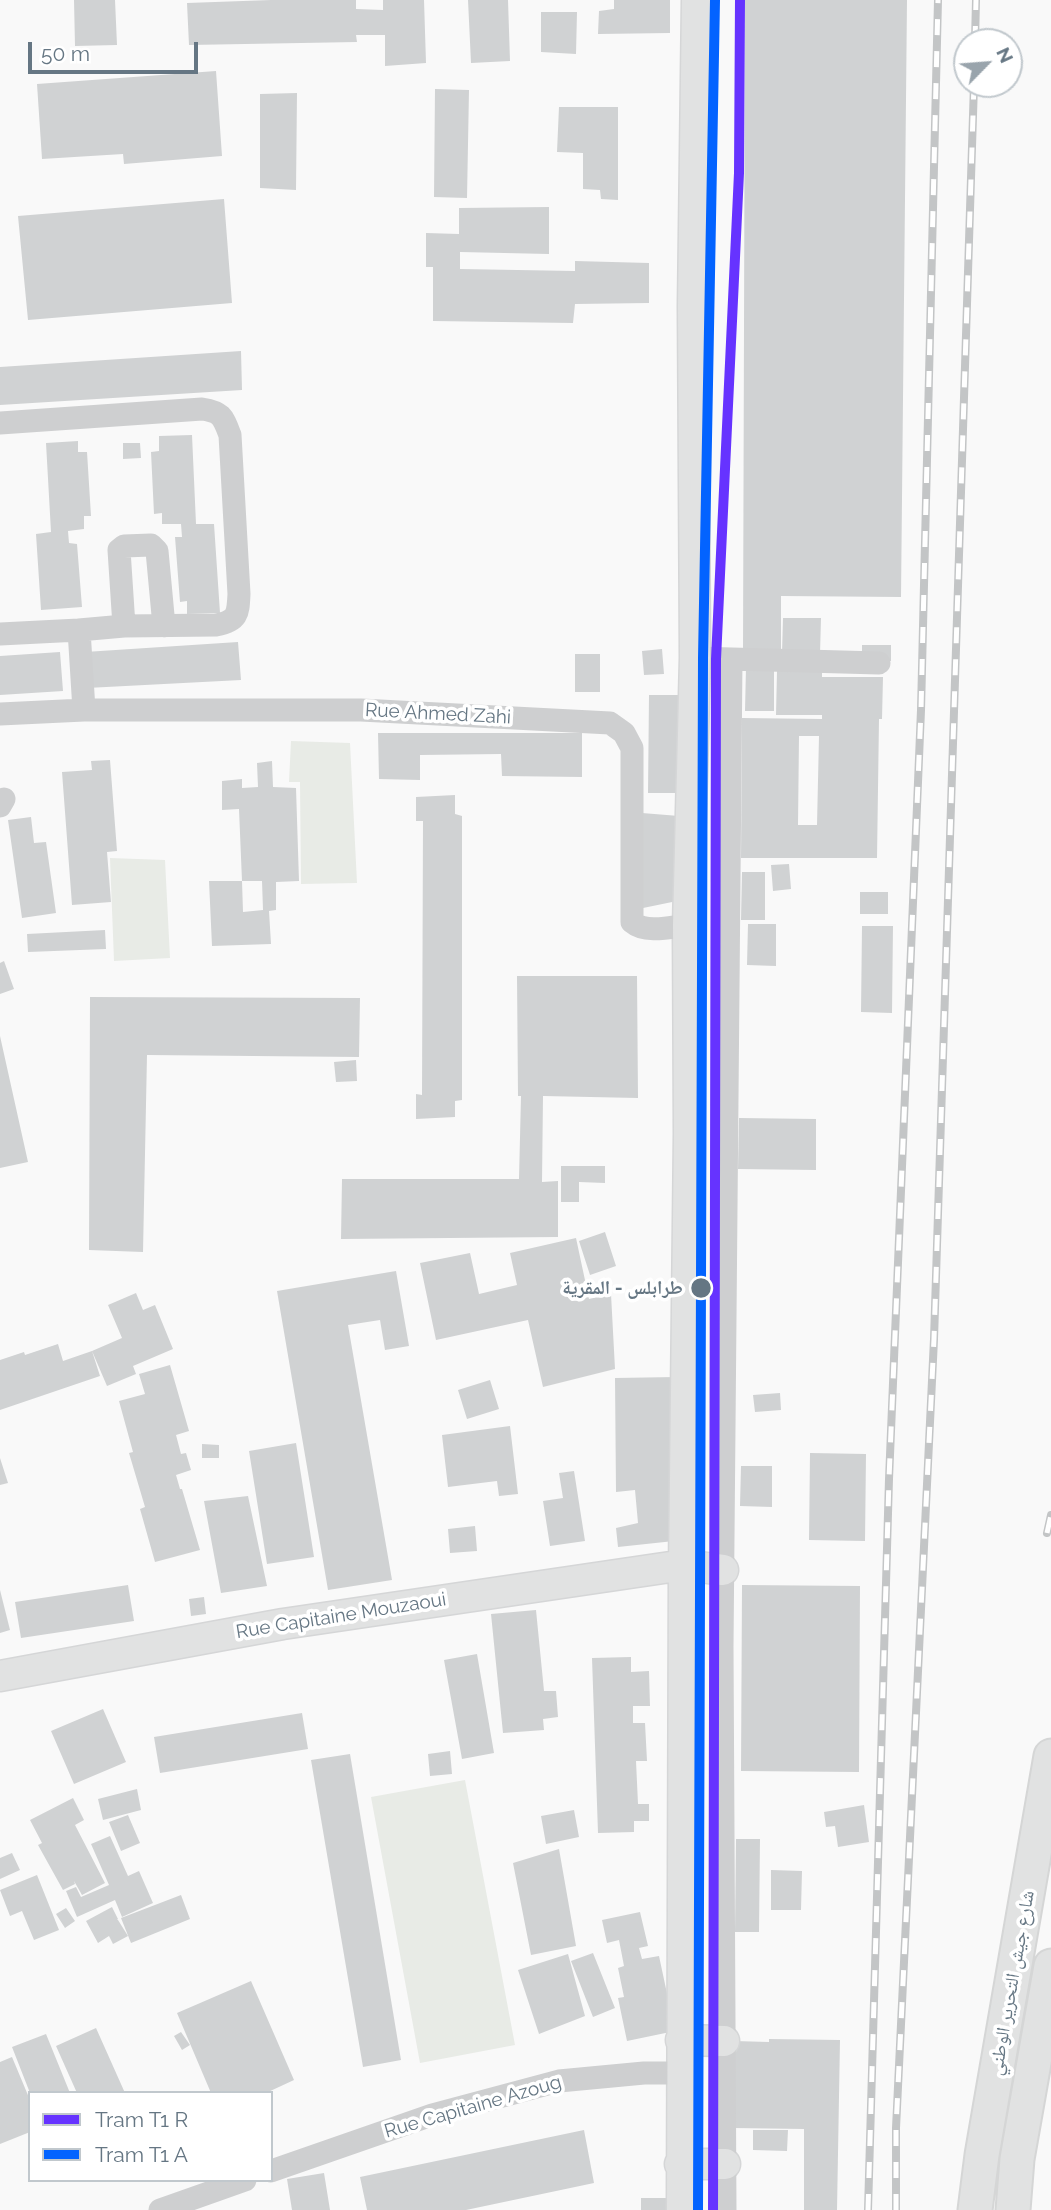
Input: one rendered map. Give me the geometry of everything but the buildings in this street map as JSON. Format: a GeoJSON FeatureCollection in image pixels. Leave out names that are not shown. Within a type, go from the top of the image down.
{"type":"FeatureCollection","features":[{"type":"Feature","properties":{"kind":"highway","name":"شارع جيش التحرير الوطني"},"geometry":{"type":"LineString","coordinates":[[975,2210],[982,2155],[1051,1756]]}},
{"type":"Feature","properties":{"kind":"highway","name":"شارع جيش التحرير الوطني"},"geometry":{"type":"LineString","coordinates":[[1013,2210],[1017,2159],[1051,1966]]}},
{"type":"Feature","properties":{"kind":"main road"},"geometry":{"type":"LineString","coordinates":[[682,2210],[680,2164],[689,1133],[688,925],[695,658],[693,306],[697,0]]}},
{"type":"Feature","properties":{"kind":"main road","name":"Rue Capitaine Mouzaoui"},"geometry":{"type":"LineString","coordinates":[[0,1676],[283,1624],[684,1566],[723,1570]]}},
{"type":"Feature","properties":{"kind":"main road"},"geometry":{"type":"LineString","coordinates":[[681,2040],[723,2041]]}},
{"type":"Feature","properties":{"kind":"main road"},"geometry":{"type":"LineString","coordinates":[[680,2164],[725,2164]]}},
{"type":"Feature","properties":{"kind":"street"},"geometry":{"type":"LineString","coordinates":[[0,423],[202,409],[216,411],[224,419],[230,435],[239,594],[238,612],[230,622],[216,625],[124,626],[0,634]]}},
{"type":"Feature","properties":{"kind":"street"},"geometry":{"type":"LineString","coordinates":[[124,626],[119,550],[124,546],[151,545],[157,551],[164,626]]}},
{"type":"Feature","properties":{"kind":"street"},"geometry":{"type":"LineString","coordinates":[[79,630],[84,710]]}},
{"type":"Feature","properties":{"kind":"street"},"geometry":{"type":"LineString","coordinates":[[695,658],[879,663]]}},
{"type":"Feature","properties":{"kind":"street"},"geometry":{"type":"LineString","coordinates":[[725,2210],[723,1570],[731,659]]}},
{"type":"Feature","properties":{"kind":"street","name":"Rue Ahmed Zahi"},"geometry":{"type":"LineString","coordinates":[[0,714],[84,710],[361,710],[610,723],[624,733],[632,748],[632,922],[638,928],[688,925]]}},
{"type":"Feature","properties":{"kind":"street","name":"Rue Capitaine Azoug"},"geometry":{"type":"LineString","coordinates":[[273,2170],[432,2115],[559,2081],[644,2073],[681,2073]]}},
{"type":"Feature","properties":{"kind":"street"},"geometry":{"type":"LineString","coordinates":[[160,2210],[239,2182]]}},
{"type":"Feature","properties":{"kind":"shaded area"},"geometry":{"type":"Polygon","coordinates":[[[291,741],[350,743],[357,883],[301,884],[300,782],[289,782],[291,741]]]}},
{"type":"Feature","properties":{"kind":"shaded area"},"geometry":{"type":"Polygon","coordinates":[[[110,858],[165,860],[170,958],[114,961],[110,858]]]}},
{"type":"Feature","properties":{"kind":"shaded area"},"geometry":{"type":"Polygon","coordinates":[[[465,1780],[515,2045],[420,2063],[371,1797],[465,1780]]]}},
{"type":"Feature","properties":{"kind":"railway"},"geometry":{"type":"LineString","coordinates":[[868,2210],[889,1479],[921,710],[938,0]]}},
{"type":"Feature","properties":{"kind":"railway"},"geometry":{"type":"LineString","coordinates":[[975,28],[976,0]]}},
{"type":"Feature","properties":{"kind":"railway"},"geometry":{"type":"LineString","coordinates":[[896,2210],[896,2128],[934,1339],[974,98]]}},
{"type":"Feature","properties":{"kind":"railway"},"geometry":{"type":"LineString","coordinates":[[1047,1533],[1051,1515]]}},
{"type":"Feature","properties":{"kind":"transit line"},"geometry":{"type":"LineString","coordinates":[[698,2210],[703,658],[715,0]]}},
{"type":"Feature","properties":{"kind":"transit line"},"geometry":{"type":"LineString","coordinates":[[713,2210],[716,659],[739,173],[740,0]]}},
{"type":"Feature","properties":{"kind":"place","name":"طرابلس - المقرية"},"geometry":{"type":"Point","coordinates":[701,1288]}}]}
